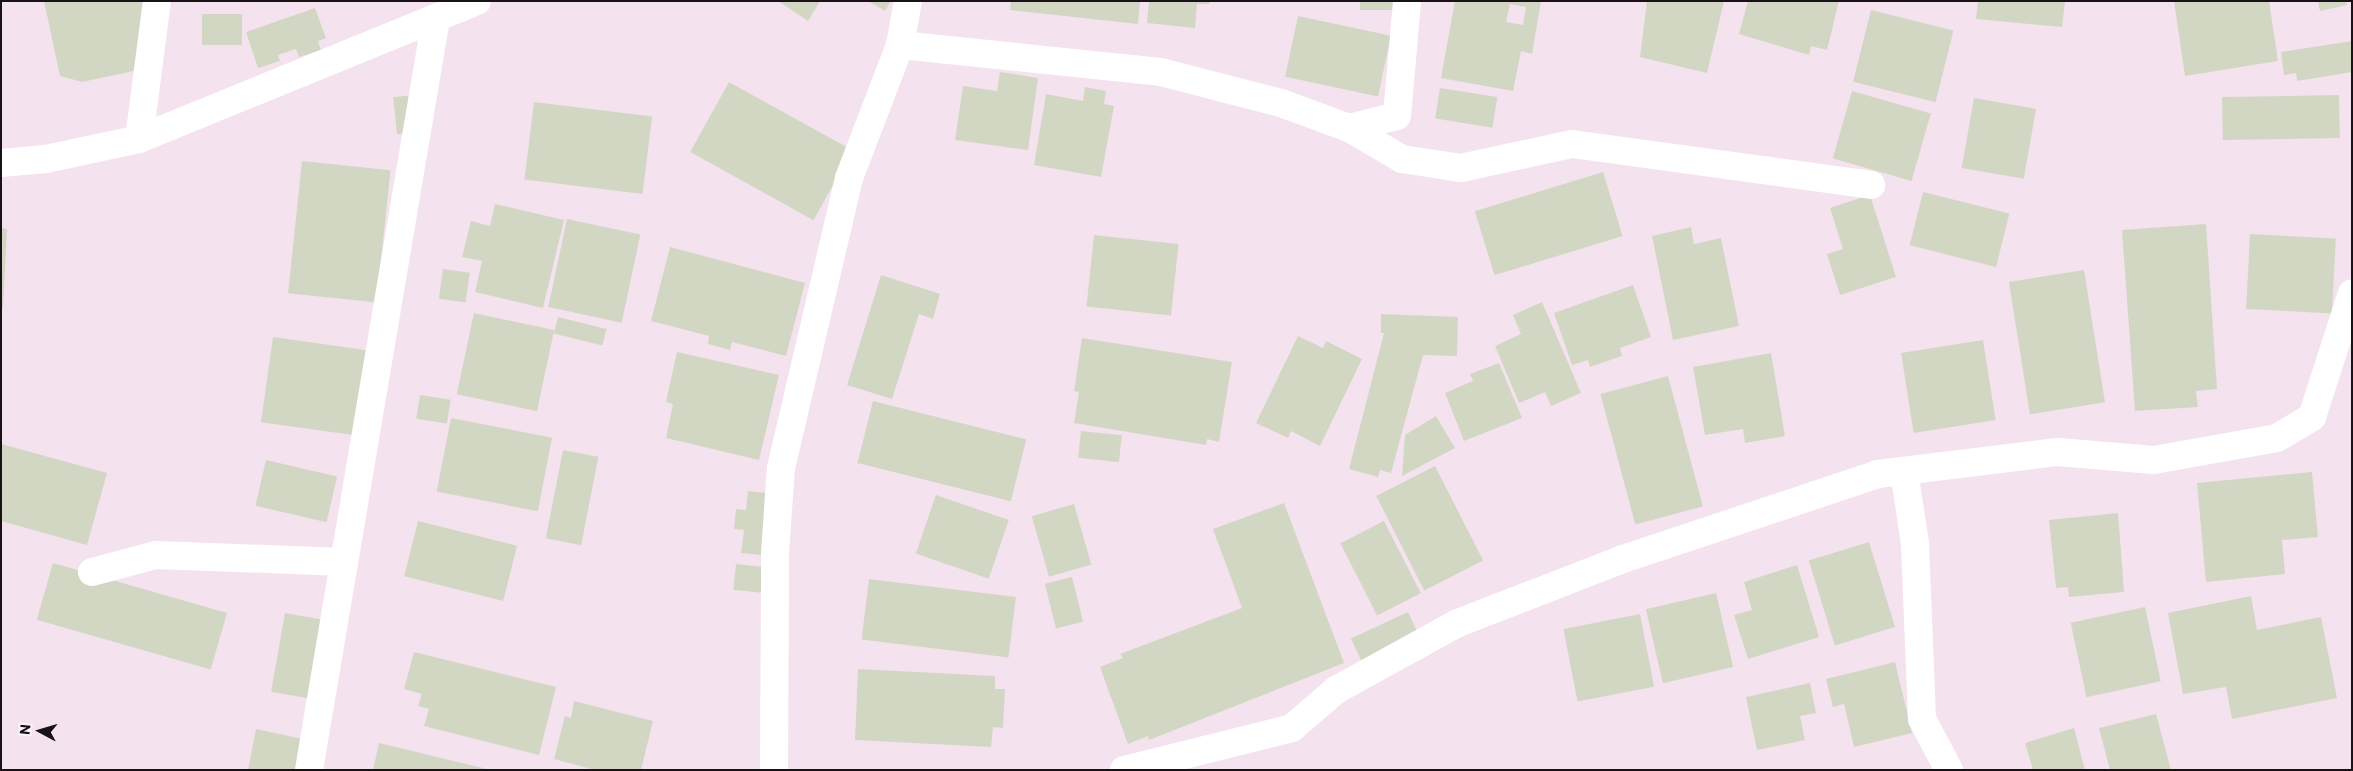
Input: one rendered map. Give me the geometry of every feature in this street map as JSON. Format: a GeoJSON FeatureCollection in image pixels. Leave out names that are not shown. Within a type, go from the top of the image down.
{"type":"FeatureCollection","features":[{"type":"Feature","properties":{"kind":"street"},"geometry":{"type":"LineString","coordinates":[[140,139],[157,1]]}},
{"type":"Feature","properties":{"kind":"street"},"geometry":{"type":"LineString","coordinates":[[1,163],[46,159],[140,139],[477,1]]}},
{"type":"Feature","properties":{"kind":"street"},"geometry":{"type":"LineString","coordinates":[[774,770],[775,553],[781,468],[849,178],[900,45],[908,1]]}},
{"type":"Feature","properties":{"kind":"street"},"geometry":{"type":"LineString","coordinates":[[1348,128],[1397,116],[1407,1]]}},
{"type":"Feature","properties":{"kind":"street"},"geometry":{"type":"LineString","coordinates":[[308,770],[436,18]]}},
{"type":"Feature","properties":{"kind":"street"},"geometry":{"type":"LineString","coordinates":[[900,45],[1161,72],[1281,103],[1348,128],[1402,158],[1461,168],[1572,144],[1871,185]]}},
{"type":"Feature","properties":{"kind":"street"},"geometry":{"type":"LineString","coordinates":[[1124,770],[1292,728],[1336,690],[1458,624],[1623,558],[1878,474],[2058,452],[2154,460],[2277,438],[2312,418],[2352,293]]}},
{"type":"Feature","properties":{"kind":"street"},"geometry":{"type":"LineString","coordinates":[[1904,471],[1915,544],[1922,719],[1949,770]]}},
{"type":"Feature","properties":{"kind":"street"},"geometry":{"type":"LineString","coordinates":[[92,572],[156,555],[344,562]]}},
{"type":"Feature","properties":{"kind":"building"},"geometry":{"type":"Polygon","coordinates":[[[44,1],[149,1],[143,69],[82,82],[60,76],[44,1]]]}},
{"type":"Feature","properties":{"kind":"building"},"geometry":{"type":"Polygon","coordinates":[[[778,1],[820,1],[808,21],[778,1]]]}},
{"type":"Feature","properties":{"kind":"building"},"geometry":{"type":"Polygon","coordinates":[[[868,1],[891,1],[885,11],[868,1]]]}},
{"type":"Feature","properties":{"kind":"building"},"geometry":{"type":"Polygon","coordinates":[[[1011,1],[1140,1],[1138,24],[1010,10],[1011,1]]]}},
{"type":"Feature","properties":{"kind":"building"},"geometry":{"type":"Polygon","coordinates":[[[1149,1],[1210,1],[1209,4],[1197,4],[1195,28],[1147,23],[1149,1]]]}},
{"type":"Feature","properties":{"kind":"building"},"geometry":{"type":"Polygon","coordinates":[[[1360,1],[1408,1],[1408,10],[1360,10],[1360,1]]]}},
{"type":"Feature","properties":{"kind":"building"},"geometry":{"type":"Polygon","coordinates":[[[1455,1],[1541,1],[1532,54],[1521,51],[1513,91],[1441,78],[1455,1]],[[1510,4],[1506,22],[1523,25],[1526,7],[1510,4]]]}},
{"type":"Feature","properties":{"kind":"building"},"geometry":{"type":"Polygon","coordinates":[[[1647,1],[1724,1],[1707,73],[1640,57],[1647,1]]]}},
{"type":"Feature","properties":{"kind":"building"},"geometry":{"type":"Polygon","coordinates":[[[1748,1],[1839,1],[1827,50],[1811,46],[1809,55],[1739,34],[1748,1]]]}},
{"type":"Feature","properties":{"kind":"building"},"geometry":{"type":"Polygon","coordinates":[[[1978,1],[2065,1],[2062,27],[1976,19],[1978,1]]]}},
{"type":"Feature","properties":{"kind":"building"},"geometry":{"type":"Polygon","coordinates":[[[2174,1],[2269,1],[2278,61],[2185,76],[2174,1]]]}},
{"type":"Feature","properties":{"kind":"building"},"geometry":{"type":"Polygon","coordinates":[[[2318,1],[2346,1],[2347,5],[2320,11],[2318,1]]]}},
{"type":"Feature","properties":{"kind":"building"},"geometry":{"type":"Polygon","coordinates":[[[315,8],[326,38],[318,41],[321,50],[299,57],[296,49],[278,55],[280,61],[258,68],[246,32],[315,8]]]}},
{"type":"Feature","properties":{"kind":"building"},"geometry":{"type":"Polygon","coordinates":[[[1871,10],[1953,31],[1936,102],[1853,82],[1871,10]]]}},
{"type":"Feature","properties":{"kind":"building"},"geometry":{"type":"Polygon","coordinates":[[[202,14],[242,14],[242,45],[202,45],[202,14]]]}},
{"type":"Feature","properties":{"kind":"building"},"geometry":{"type":"Polygon","coordinates":[[[1298,16],[1391,36],[1378,96],[1285,77],[1298,16]]]}},
{"type":"Feature","properties":{"kind":"building"},"geometry":{"type":"Polygon","coordinates":[[[2352,41],[2352,72],[2297,81],[2296,73],[2284,75],[2281,52],[2352,41]]]}},
{"type":"Feature","properties":{"kind":"building"},"geometry":{"type":"Polygon","coordinates":[[[1000,72],[1038,78],[1028,150],[955,140],[963,86],[997,91],[1000,72]]]}},
{"type":"Feature","properties":{"kind":"building"},"geometry":{"type":"Polygon","coordinates":[[[729,82],[852,150],[814,220],[690,152],[729,82]]]}},
{"type":"Feature","properties":{"kind":"building"},"geometry":{"type":"Polygon","coordinates":[[[1085,87],[1106,91],[1104,104],[1114,106],[1101,177],[1034,165],[1046,94],[1083,101],[1085,87]]]}},
{"type":"Feature","properties":{"kind":"building"},"geometry":{"type":"Polygon","coordinates":[[[1440,88],[1497,97],[1492,128],[1435,119],[1440,88]]]}},
{"type":"Feature","properties":{"kind":"building"},"geometry":{"type":"Polygon","coordinates":[[[1852,91],[1931,114],[1912,181],[1833,158],[1852,91]]]}},
{"type":"Feature","properties":{"kind":"building"},"geometry":{"type":"Polygon","coordinates":[[[424,94],[428,131],[397,134],[393,97],[424,94]]]}},
{"type":"Feature","properties":{"kind":"building"},"geometry":{"type":"Polygon","coordinates":[[[2339,95],[2340,138],[2223,140],[2222,97],[2339,95]]]}},
{"type":"Feature","properties":{"kind":"building"},"geometry":{"type":"Polygon","coordinates":[[[1974,98],[2036,109],[2024,179],[1962,168],[1974,98]]]}},
{"type":"Feature","properties":{"kind":"building"},"geometry":{"type":"Polygon","coordinates":[[[534,102],[652,117],[643,194],[524,179],[534,102]]]}},
{"type":"Feature","properties":{"kind":"building"},"geometry":{"type":"Polygon","coordinates":[[[302,161],[391,170],[377,303],[288,293],[302,161]]]}},
{"type":"Feature","properties":{"kind":"building"},"geometry":{"type":"Polygon","coordinates":[[[1603,172],[1623,236],[1494,275],[1475,211],[1603,172]]]}},
{"type":"Feature","properties":{"kind":"building"},"geometry":{"type":"Polygon","coordinates":[[[1923,192],[2009,214],[1996,267],[1910,245],[1923,192]]]}},
{"type":"Feature","properties":{"kind":"building"},"geometry":{"type":"Polygon","coordinates":[[[1870,195],[1896,277],[1840,295],[1827,254],[1843,249],[1830,208],[1870,195]]]}},
{"type":"Feature","properties":{"kind":"building"},"geometry":{"type":"Polygon","coordinates":[[[495,204],[564,220],[543,308],[475,292],[482,261],[462,257],[471,221],[490,226],[495,204]]]}},
{"type":"Feature","properties":{"kind":"building"},"geometry":{"type":"Polygon","coordinates":[[[567,219],[640,235],[622,323],[548,307],[567,219]]]}},
{"type":"Feature","properties":{"kind":"building"},"geometry":{"type":"Polygon","coordinates":[[[2206,224],[2217,389],[2196,391],[2198,407],[2135,411],[2122,230],[2206,224]]]}},
{"type":"Feature","properties":{"kind":"building"},"geometry":{"type":"Polygon","coordinates":[[[1691,227],[1694,244],[1721,238],[1739,326],[1673,340],[1652,236],[1691,227]]]}},
{"type":"Feature","properties":{"kind":"building"},"geometry":{"type":"Polygon","coordinates":[[[1,228],[7,229],[3,308],[1,308],[1,228]]]}},
{"type":"Feature","properties":{"kind":"building"},"geometry":{"type":"Polygon","coordinates":[[[2250,234],[2336,239],[2332,313],[2246,309],[2250,234]]]}},
{"type":"Feature","properties":{"kind":"building"},"geometry":{"type":"Polygon","coordinates":[[[1094,235],[1179,244],[1171,315],[1086,307],[1094,235]]]}},
{"type":"Feature","properties":{"kind":"building"},"geometry":{"type":"Polygon","coordinates":[[[670,247],[805,283],[786,356],[732,342],[730,350],[708,344],[709,336],[651,321],[670,247]]]}},
{"type":"Feature","properties":{"kind":"building"},"geometry":{"type":"Polygon","coordinates":[[[443,269],[470,273],[466,302],[439,299],[443,269]]]}},
{"type":"Feature","properties":{"kind":"building"},"geometry":{"type":"Polygon","coordinates":[[[2084,270],[2105,402],[2030,414],[2009,282],[2084,270]]]}},
{"type":"Feature","properties":{"kind":"building"},"geometry":{"type":"Polygon","coordinates":[[[881,275],[940,294],[933,319],[919,314],[892,399],[847,385],[881,275]]]}},
{"type":"Feature","properties":{"kind":"building"},"geometry":{"type":"Polygon","coordinates":[[[1633,285],[1651,337],[1620,348],[1622,356],[1590,367],[1588,360],[1572,365],[1554,313],[1633,285]]]}},
{"type":"Feature","properties":{"kind":"building"},"geometry":{"type":"Polygon","coordinates":[[[1542,302],[1581,393],[1551,406],[1545,392],[1519,403],[1495,346],[1521,334],[1513,315],[1542,302]]]}},
{"type":"Feature","properties":{"kind":"building"},"geometry":{"type":"Polygon","coordinates":[[[474,313],[554,330],[537,411],[457,394],[474,313]]]}},
{"type":"Feature","properties":{"kind":"building"},"geometry":{"type":"Polygon","coordinates":[[[1381,314],[1458,317],[1457,356],[1423,355],[1391,473],[1380,470],[1378,477],[1349,469],[1384,333],[1381,333],[1381,314]]]}},
{"type":"Feature","properties":{"kind":"building"},"geometry":{"type":"Polygon","coordinates":[[[558,317],[607,329],[602,346],[554,333],[558,317]]]}},
{"type":"Feature","properties":{"kind":"building"},"geometry":{"type":"Polygon","coordinates":[[[1298,336],[1323,348],[1326,341],[1362,359],[1320,446],[1291,431],[1288,438],[1256,423],[1298,336]]]}},
{"type":"Feature","properties":{"kind":"building"},"geometry":{"type":"Polygon","coordinates":[[[273,337],[374,351],[362,436],[261,422],[273,337]]]}},
{"type":"Feature","properties":{"kind":"building"},"geometry":{"type":"Polygon","coordinates":[[[1082,338],[1232,362],[1219,442],[1207,439],[1206,445],[1074,423],[1079,392],[1074,391],[1082,338]]]}},
{"type":"Feature","properties":{"kind":"building"},"geometry":{"type":"Polygon","coordinates":[[[1983,340],[1996,420],[1914,433],[1901,353],[1983,340]]]}},
{"type":"Feature","properties":{"kind":"building"},"geometry":{"type":"Polygon","coordinates":[[[677,352],[779,375],[759,460],[666,438],[673,404],[666,402],[677,352]]]}},
{"type":"Feature","properties":{"kind":"building"},"geometry":{"type":"Polygon","coordinates":[[[1771,353],[1785,436],[1745,443],[1743,429],[1705,435],[1693,367],[1771,353]]]}},
{"type":"Feature","properties":{"kind":"building"},"geometry":{"type":"Polygon","coordinates":[[[1499,363],[1522,418],[1464,441],[1445,393],[1473,381],[1470,374],[1499,363]]]}},
{"type":"Feature","properties":{"kind":"building"},"geometry":{"type":"Polygon","coordinates":[[[1668,376],[1703,506],[1635,525],[1600,394],[1668,376]]]}},
{"type":"Feature","properties":{"kind":"building"},"geometry":{"type":"Polygon","coordinates":[[[420,395],[451,400],[447,424],[416,419],[420,395]]]}},
{"type":"Feature","properties":{"kind":"building"},"geometry":{"type":"Polygon","coordinates":[[[873,401],[1026,439],[1011,501],[858,463],[873,401]]]}},
{"type":"Feature","properties":{"kind":"building"},"geometry":{"type":"Polygon","coordinates":[[[1436,416],[1455,448],[1402,476],[1405,435],[1436,416]]]}},
{"type":"Feature","properties":{"kind":"building"},"geometry":{"type":"Polygon","coordinates":[[[451,418],[552,438],[538,511],[437,492],[451,418]]]}},
{"type":"Feature","properties":{"kind":"building"},"geometry":{"type":"Polygon","coordinates":[[[1081,431],[1122,435],[1119,462],[1078,458],[1081,431]]]}},
{"type":"Feature","properties":{"kind":"building"},"geometry":{"type":"Polygon","coordinates":[[[1,444],[107,473],[87,545],[1,521],[1,444]]]}},
{"type":"Feature","properties":{"kind":"building"},"geometry":{"type":"Polygon","coordinates":[[[563,450],[598,457],[581,545],[546,538],[563,450]]]}},
{"type":"Feature","properties":{"kind":"building"},"geometry":{"type":"Polygon","coordinates":[[[266,460],[337,476],[327,522],[255,506],[266,460]]]}},
{"type":"Feature","properties":{"kind":"building"},"geometry":{"type":"Polygon","coordinates":[[[1435,466],[1483,560],[1424,590],[1376,496],[1435,466]]]}},
{"type":"Feature","properties":{"kind":"building"},"geometry":{"type":"Polygon","coordinates":[[[2312,472],[2318,537],[2282,540],[2285,574],[2206,582],[2197,483],[2312,472]]]}},
{"type":"Feature","properties":{"kind":"building"},"geometry":{"type":"Polygon","coordinates":[[[748,491],[777,494],[771,556],[741,553],[744,530],[734,529],[736,509],[746,510],[748,491]]]}},
{"type":"Feature","properties":{"kind":"building"},"geometry":{"type":"Polygon","coordinates":[[[936,495],[1009,520],[989,579],[916,554],[936,495]]]}},
{"type":"Feature","properties":{"kind":"building"},"geometry":{"type":"Polygon","coordinates":[[[1284,503],[1344,663],[1149,740],[1148,736],[1128,744],[1100,667],[1123,658],[1120,654],[1242,608],[1213,529],[1284,503]]]}},
{"type":"Feature","properties":{"kind":"building"},"geometry":{"type":"Polygon","coordinates":[[[1074,504],[1091,565],[1049,577],[1032,516],[1074,504]]]}},
{"type":"Feature","properties":{"kind":"building"},"geometry":{"type":"Polygon","coordinates":[[[2118,513],[2124,592],[2069,597],[2068,587],[2056,588],[2049,520],[2118,513]]]}},
{"type":"Feature","properties":{"kind":"building"},"geometry":{"type":"Polygon","coordinates":[[[418,521],[517,546],[503,601],[404,576],[418,521]]]}},
{"type":"Feature","properties":{"kind":"building"},"geometry":{"type":"Polygon","coordinates":[[[1384,521],[1421,593],[1377,615],[1340,543],[1384,521]]]}},
{"type":"Feature","properties":{"kind":"building"},"geometry":{"type":"Polygon","coordinates":[[[1869,542],[1895,627],[1835,646],[1809,560],[1869,542]]]}},
{"type":"Feature","properties":{"kind":"building"},"geometry":{"type":"Polygon","coordinates":[[[53,563],[227,613],[211,670],[37,620],[53,563]]]}},
{"type":"Feature","properties":{"kind":"building"},"geometry":{"type":"Polygon","coordinates":[[[736,564],[773,568],[770,594],[733,590],[736,564]]]}},
{"type":"Feature","properties":{"kind":"building"},"geometry":{"type":"Polygon","coordinates":[[[1797,565],[1819,637],[1748,659],[1734,615],[1752,610],[1744,582],[1797,565]]]}},
{"type":"Feature","properties":{"kind":"building"},"geometry":{"type":"Polygon","coordinates":[[[1072,577],[1083,622],[1056,628],[1045,584],[1072,577]]]}},
{"type":"Feature","properties":{"kind":"building"},"geometry":{"type":"Polygon","coordinates":[[[869,579],[1016,597],[1008,658],[862,640],[869,579]]]}},
{"type":"Feature","properties":{"kind":"building"},"geometry":{"type":"Polygon","coordinates":[[[1716,593],[1733,667],[1663,683],[1646,609],[1716,593]]]}},
{"type":"Feature","properties":{"kind":"building"},"geometry":{"type":"Polygon","coordinates":[[[2251,596],[2257,630],[2321,617],[2337,698],[2232,719],[2226,687],[2183,694],[2168,613],[2251,596]]]}},
{"type":"Feature","properties":{"kind":"building"},"geometry":{"type":"Polygon","coordinates":[[[2145,607],[2161,681],[2086,697],[2071,623],[2145,607]]]}},
{"type":"Feature","properties":{"kind":"building"},"geometry":{"type":"Polygon","coordinates":[[[1408,612],[1420,638],[1363,665],[1351,639],[1408,612]]]}},
{"type":"Feature","properties":{"kind":"building"},"geometry":{"type":"Polygon","coordinates":[[[285,613],[347,624],[333,703],[271,692],[285,613]]]}},
{"type":"Feature","properties":{"kind":"building"},"geometry":{"type":"Polygon","coordinates":[[[1640,614],[1654,687],[1578,702],[1563,629],[1640,614]]]}},
{"type":"Feature","properties":{"kind":"building"},"geometry":{"type":"Polygon","coordinates":[[[414,652],[556,687],[539,755],[424,726],[429,709],[418,706],[422,694],[404,689],[414,652]]]}},
{"type":"Feature","properties":{"kind":"building"},"geometry":{"type":"Polygon","coordinates":[[[1895,662],[1912,733],[1854,747],[1844,704],[1833,707],[1826,679],[1895,662]]]}},
{"type":"Feature","properties":{"kind":"building"},"geometry":{"type":"Polygon","coordinates":[[[858,669],[995,676],[995,689],[1005,689],[1003,728],[993,727],[991,747],[855,740],[858,669]]]}},
{"type":"Feature","properties":{"kind":"building"},"geometry":{"type":"Polygon","coordinates":[[[1810,683],[1816,713],[1800,716],[1805,740],[1757,750],[1746,697],[1810,683]]]}},
{"type":"Feature","properties":{"kind":"building"},"geometry":{"type":"Polygon","coordinates":[[[574,701],[653,721],[641,770],[595,770],[554,759],[565,716],[571,718],[574,701]]]}},
{"type":"Feature","properties":{"kind":"building"},"geometry":{"type":"Polygon","coordinates":[[[2156,714],[2171,770],[2110,770],[2099,728],[2156,714]]]}},
{"type":"Feature","properties":{"kind":"building"},"geometry":{"type":"Polygon","coordinates":[[[2074,728],[2085,770],[2033,770],[2025,743],[2074,728]]]}},
{"type":"Feature","properties":{"kind":"building"},"geometry":{"type":"Polygon","coordinates":[[[256,729],[317,742],[311,770],[248,770],[256,729]]]}},
{"type":"Feature","properties":{"kind":"building"},"geometry":{"type":"Polygon","coordinates":[[[379,743],[487,769],[487,770],[373,770],[379,743]]]}}]}
